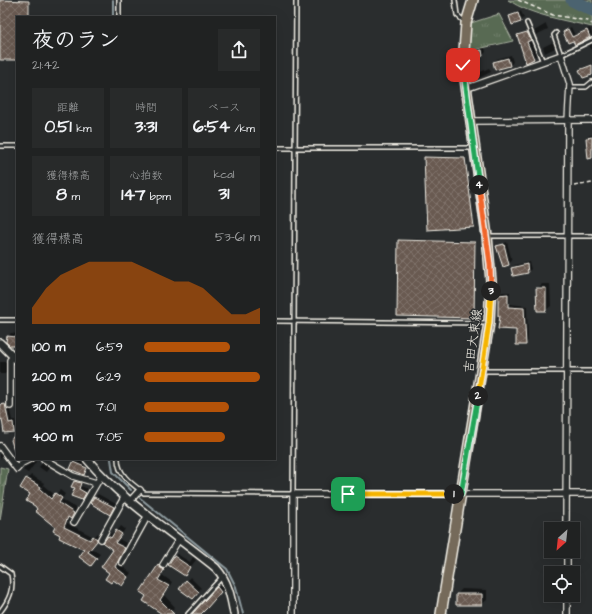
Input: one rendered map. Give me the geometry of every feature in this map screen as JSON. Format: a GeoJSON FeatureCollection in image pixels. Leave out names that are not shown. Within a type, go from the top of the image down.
{"type":"FeatureCollection","features":[{"type":"Feature","properties":{"kind":"main road","name":"吉田大東線"},"geometry":{"type":"LineString","coordinates":[[441,614],[489,323],[491,280],[487,236],[465,89],[462,56],[466,23],[473,0]]}},
{"type":"Feature","properties":{"kind":"street"},"geometry":{"type":"LineString","coordinates":[[465,89],[561,55],[570,87],[568,121],[566,522]]}},
{"type":"Feature","properties":{"kind":"street"},"geometry":{"type":"LineString","coordinates":[[470,121],[592,120]]}},
{"type":"Feature","properties":{"kind":"street"},"geometry":{"type":"LineString","coordinates":[[2,346],[15,358],[10,360],[10,406]]}},
{"type":"Feature","properties":{"kind":"street"},"geometry":{"type":"LineString","coordinates":[[0,446],[16,469],[28,460]]}},
{"type":"Feature","properties":{"kind":"street"},"geometry":{"type":"LineString","coordinates":[[46,460],[72,476],[96,483]]}},
{"type":"Feature","properties":{"kind":"street"},"geometry":{"type":"LineString","coordinates":[[88,460],[101,476],[127,499],[216,568],[223,576],[228,587],[234,614]]}},
{"type":"Feature","properties":{"kind":"street"},"geometry":{"type":"LineString","coordinates":[[74,522],[101,476]]}},
{"type":"Feature","properties":{"kind":"street"},"geometry":{"type":"LineString","coordinates":[[101,539],[127,499],[140,490]]}},
{"type":"Feature","properties":{"kind":"street"},"geometry":{"type":"LineString","coordinates":[[293,614],[293,494],[592,494]]}},
{"type":"Feature","properties":{"kind":"street"},"geometry":{"type":"LineString","coordinates":[[122,562],[148,515]]}},
{"type":"Feature","properties":{"kind":"street"},"geometry":{"type":"LineString","coordinates":[[163,565],[178,539]]}},
{"type":"Feature","properties":{"kind":"street"},"geometry":{"type":"LineString","coordinates":[[567,602],[567,614]]}},
{"type":"Feature","properties":{"kind":"lane"},"geometry":{"type":"LineString","coordinates":[[119,0],[119,16]]}},
{"type":"Feature","properties":{"kind":"lane"},"geometry":{"type":"LineString","coordinates":[[118,460],[118,467],[124,477],[144,493],[293,494],[296,0]]}},
{"type":"Feature","properties":{"kind":"lane"},"geometry":{"type":"LineString","coordinates":[[455,0],[457,16],[466,23]]}},
{"type":"Feature","properties":{"kind":"lane"},"geometry":{"type":"LineString","coordinates":[[527,23],[543,62]]}},
{"type":"Feature","properties":{"kind":"lane"},"geometry":{"type":"LineString","coordinates":[[556,34],[554,35],[561,55],[592,40]]}},
{"type":"Feature","properties":{"kind":"lane"},"geometry":{"type":"LineString","coordinates":[[570,87],[586,87],[592,82]]}},
{"type":"Feature","properties":{"kind":"lane"},"geometry":{"type":"LineString","coordinates":[[0,146],[16,146]]}},
{"type":"Feature","properties":{"kind":"lane"},"geometry":{"type":"LineString","coordinates":[[276,148],[474,148]]}},
{"type":"Feature","properties":{"kind":"lane"},"geometry":{"type":"LineString","coordinates":[[487,236],[592,236]]}},
{"type":"Feature","properties":{"kind":"lane"},"geometry":{"type":"LineString","coordinates":[[0,320],[16,320]]}},
{"type":"Feature","properties":{"kind":"lane"},"geometry":{"type":"LineString","coordinates":[[276,321],[489,323]]}},
{"type":"Feature","properties":{"kind":"lane"},"geometry":{"type":"LineString","coordinates":[[482,371],[592,371]]}},
{"type":"Feature","properties":{"kind":"lane"},"geometry":{"type":"LineString","coordinates":[[0,566],[11,574],[14,584],[8,599],[0,612]]}},
{"type":"Feature","properties":{"kind":"lane"},"geometry":{"type":"LineString","coordinates":[[188,614],[223,576]]}},
{"type":"Feature","properties":{"kind":"path"},"geometry":{"type":"LineString","coordinates":[[518,0],[553,15],[588,21],[592,24]]}},
{"type":"Feature","properties":{"kind":"path"},"geometry":{"type":"LineString","coordinates":[[568,187],[592,183]]}},
{"type":"Feature","properties":{"kind":"green space"},"geometry":{"type":"Polygon","coordinates":[[[508,0],[592,0],[592,27],[538,14],[508,0]]]}},
{"type":"Feature","properties":{"kind":"green space"},"geometry":{"type":"Polygon","coordinates":[[[499,14],[513,41],[469,51],[471,23],[499,14]]]}},
{"type":"Feature","properties":{"kind":"green space"},"geometry":{"type":"Polygon","coordinates":[[[0,467],[8,469],[0,520],[0,467]]]}},
{"type":"Feature","properties":{"kind":"building"},"geometry":{"type":"Polygon","coordinates":[[[0,0],[29,1],[29,16],[16,16],[16,60],[0,60],[0,0]]]}},
{"type":"Feature","properties":{"kind":"building"},"geometry":{"type":"Polygon","coordinates":[[[518,13],[521,22],[512,25],[509,16],[518,13]]]}},
{"type":"Feature","properties":{"kind":"building"},"geometry":{"type":"Polygon","coordinates":[[[568,29],[572,37],[587,30],[590,37],[575,45],[573,41],[568,43],[563,32],[568,29]]]}},
{"type":"Feature","properties":{"kind":"building"},"geometry":{"type":"Polygon","coordinates":[[[527,32],[531,40],[527,42],[534,59],[526,63],[517,35],[527,32]]]}},
{"type":"Feature","properties":{"kind":"building"},"geometry":{"type":"Polygon","coordinates":[[[482,50],[483,56],[471,59],[470,53],[482,50]]]}},
{"type":"Feature","properties":{"kind":"building"},"geometry":{"type":"Polygon","coordinates":[[[508,58],[510,66],[495,70],[493,62],[508,58]]]}},
{"type":"Feature","properties":{"kind":"building"},"geometry":{"type":"Polygon","coordinates":[[[592,65],[592,75],[583,78],[579,70],[592,65]]]}},
{"type":"Feature","properties":{"kind":"building"},"geometry":{"type":"Polygon","coordinates":[[[592,137],[592,158],[588,159],[586,138],[592,137]]]}},
{"type":"Feature","properties":{"kind":"building"},"geometry":{"type":"Polygon","coordinates":[[[424,157],[465,158],[474,227],[427,230],[424,157]]]}},
{"type":"Feature","properties":{"kind":"building"},"geometry":{"type":"Polygon","coordinates":[[[398,240],[475,242],[474,318],[397,316],[398,240]]]}},
{"type":"Feature","properties":{"kind":"building"},"geometry":{"type":"Polygon","coordinates":[[[504,244],[509,265],[503,267],[496,246],[504,244]]]}},
{"type":"Feature","properties":{"kind":"building"},"geometry":{"type":"Polygon","coordinates":[[[527,264],[528,273],[513,276],[511,268],[527,264]]]}},
{"type":"Feature","properties":{"kind":"building"},"geometry":{"type":"Polygon","coordinates":[[[536,288],[546,288],[546,311],[537,311],[536,288]]]}},
{"type":"Feature","properties":{"kind":"building"},"geometry":{"type":"Polygon","coordinates":[[[508,294],[508,307],[524,308],[526,345],[516,345],[516,330],[498,329],[500,316],[498,316],[498,295],[508,294]]]}},
{"type":"Feature","properties":{"kind":"building"},"geometry":{"type":"Polygon","coordinates":[[[7,336],[16,337],[16,346],[10,346],[6,342],[7,336]]]}},
{"type":"Feature","properties":{"kind":"building"},"geometry":{"type":"Polygon","coordinates":[[[5,404],[9,423],[13,422],[14,432],[4,433],[2,419],[0,420],[0,405],[5,404]]]}},
{"type":"Feature","properties":{"kind":"building"},"geometry":{"type":"Polygon","coordinates":[[[16,432],[16,454],[15,454],[11,440],[16,432]]]}},
{"type":"Feature","properties":{"kind":"building"},"geometry":{"type":"Polygon","coordinates":[[[73,462],[87,468],[84,475],[70,469],[73,462]]]}},
{"type":"Feature","properties":{"kind":"building"},"geometry":{"type":"Polygon","coordinates":[[[26,478],[41,487],[40,489],[51,499],[55,493],[62,498],[59,503],[74,513],[71,519],[68,517],[64,527],[90,540],[93,536],[97,539],[88,552],[97,558],[91,566],[79,557],[84,550],[59,538],[60,535],[53,531],[55,527],[35,511],[37,509],[35,506],[26,501],[30,494],[20,488],[26,478]]]}},
{"type":"Feature","properties":{"kind":"building"},"geometry":{"type":"Polygon","coordinates":[[[74,481],[81,483],[79,489],[86,493],[82,500],[71,496],[75,488],[71,487],[74,481]]]}},
{"type":"Feature","properties":{"kind":"building"},"geometry":{"type":"Polygon","coordinates":[[[94,497],[114,507],[110,515],[90,503],[94,497]]]}},
{"type":"Feature","properties":{"kind":"building"},"geometry":{"type":"Polygon","coordinates":[[[116,530],[122,534],[115,543],[125,548],[115,567],[128,577],[122,586],[113,580],[111,583],[105,579],[109,573],[101,567],[113,550],[103,543],[108,536],[111,538],[116,530]]]}},
{"type":"Feature","properties":{"kind":"building"},"geometry":{"type":"Polygon","coordinates":[[[174,556],[190,567],[185,576],[168,565],[174,556]]]}},
{"type":"Feature","properties":{"kind":"building"},"geometry":{"type":"Polygon","coordinates":[[[158,565],[164,570],[158,580],[169,586],[160,600],[174,614],[162,614],[143,601],[146,596],[140,592],[158,565]]]}},
{"type":"Feature","properties":{"kind":"building"},"geometry":{"type":"Polygon","coordinates":[[[186,580],[199,592],[193,599],[179,589],[186,580]]]}},
{"type":"Feature","properties":{"kind":"building"},"geometry":{"type":"Polygon","coordinates":[[[217,587],[221,592],[207,608],[201,614],[192,614],[217,587]]]}},
{"type":"Feature","properties":{"kind":"building"},"geometry":{"type":"Polygon","coordinates":[[[456,594],[482,594],[482,605],[456,605],[456,594]]]}},
{"type":"Feature","properties":{"kind":"waterway"},"geometry":{"type":"LineString","coordinates":[[113,0],[113,16]]}},
{"type":"Feature","properties":{"kind":"waterway"},"geometry":{"type":"LineString","coordinates":[[572,0],[592,10]]}},
{"type":"Feature","properties":{"kind":"waterway"},"geometry":{"type":"LineString","coordinates":[[111,460],[113,472],[131,490]]}},
{"type":"Feature","properties":{"kind":"waterway"},"geometry":{"type":"LineString","coordinates":[[140,498],[227,569],[236,587],[243,614]]}},
{"type":"Feature","properties":{"kind":"route"},"geometry":{"type":"LineString","coordinates":[[348,494],[461,494],[482,371],[491,304],[491,280],[487,236],[465,89],[463,65]]}}]}
